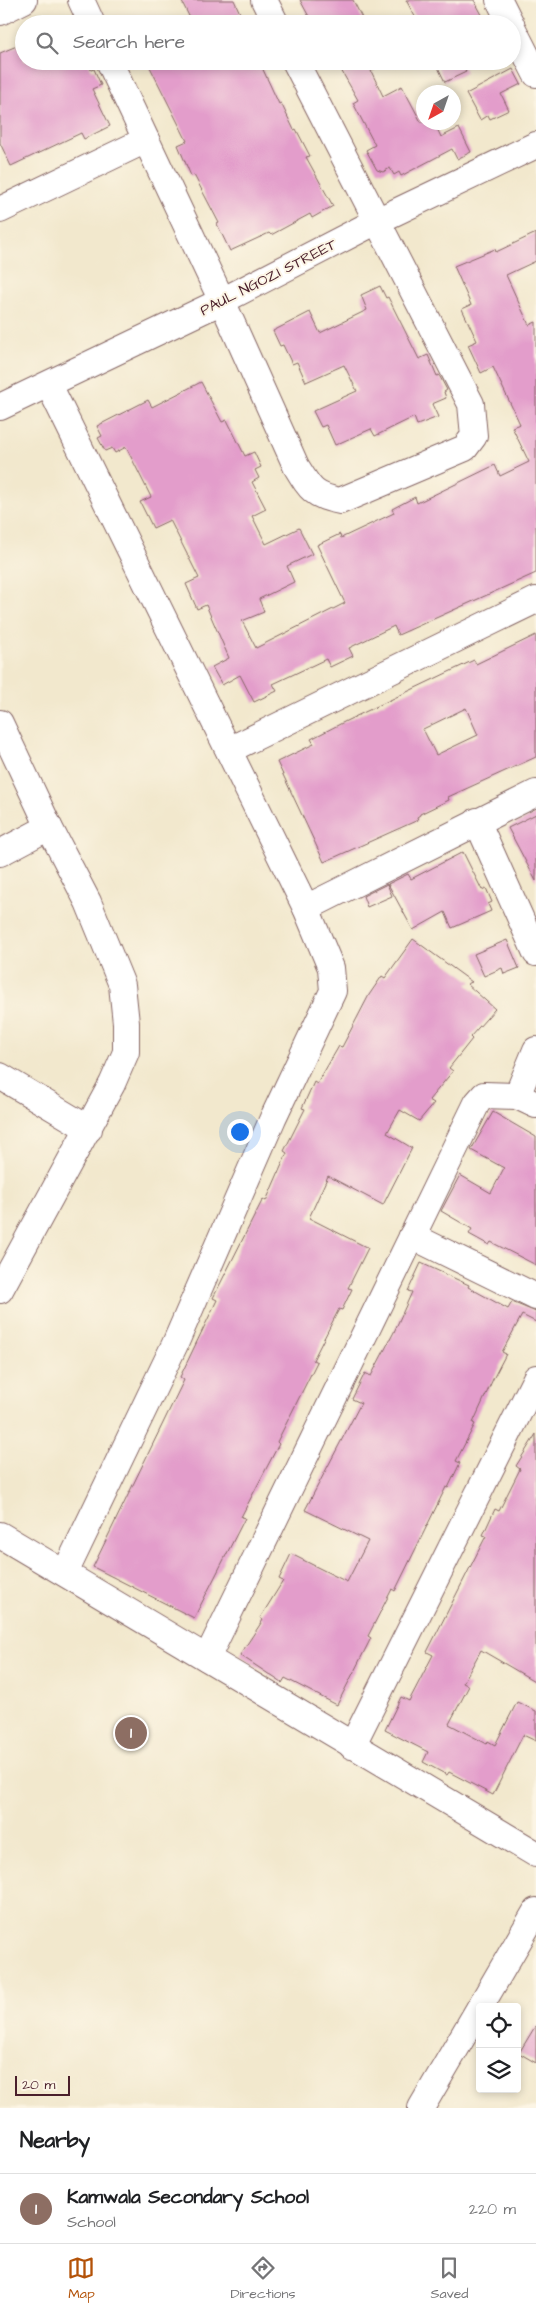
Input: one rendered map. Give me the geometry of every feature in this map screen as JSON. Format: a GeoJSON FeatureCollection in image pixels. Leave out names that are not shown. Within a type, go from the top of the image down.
{"type":"FeatureCollection","features":[{"type":"Feature","properties":{"kind":"street"},"geometry":{"type":"LineString","coordinates":[[0,12],[24,0]]}},
{"type":"Feature","properties":{"kind":"street"},"geometry":{"type":"LineString","coordinates":[[81,0],[88,15]]}},
{"type":"Feature","properties":{"kind":"street"},"geometry":{"type":"LineString","coordinates":[[264,0],[272,15]]}},
{"type":"Feature","properties":{"kind":"street"},"geometry":{"type":"LineString","coordinates":[[499,0],[507,15]]}},
{"type":"Feature","properties":{"kind":"street"},"geometry":{"type":"LineString","coordinates":[[521,43],[536,74]]}},
{"type":"Feature","properties":{"kind":"street"},"geometry":{"type":"LineString","coordinates":[[113,70],[222,301],[296,466],[309,487],[322,498],[340,501],[465,448],[474,436],[470,404],[300,70]]}},
{"type":"Feature","properties":{"kind":"street"},"geometry":{"type":"LineString","coordinates":[[0,210],[146,140]]}},
{"type":"Feature","properties":{"kind":"street","name":"PAUL NGOZI STREET"},"geometry":{"type":"LineString","coordinates":[[0,407],[222,301],[378,221],[536,145]]}},
{"type":"Feature","properties":{"kind":"street"},"geometry":{"type":"LineString","coordinates":[[49,385],[306,908],[331,968],[333,991],[273,1118],[175,1344],[65,1573]]}},
{"type":"Feature","properties":{"kind":"street"},"geometry":{"type":"LineString","coordinates":[[229,750],[536,600]]}},
{"type":"Feature","properties":{"kind":"street"},"geometry":{"type":"LineString","coordinates":[[0,723],[49,828],[88,902],[122,985],[126,1023],[126,1052],[89,1129],[0,1290]]}},
{"type":"Feature","properties":{"kind":"street"},"geometry":{"type":"LineString","coordinates":[[306,908],[536,793]]}},
{"type":"Feature","properties":{"kind":"street"},"geometry":{"type":"LineString","coordinates":[[478,821],[536,953]]}},
{"type":"Feature","properties":{"kind":"street"},"geometry":{"type":"LineString","coordinates":[[0,853],[49,828]]}},
{"type":"Feature","properties":{"kind":"street"},"geometry":{"type":"LineString","coordinates":[[207,1658],[477,1104],[484,1095],[528,1090],[536,1050]]}},
{"type":"Feature","properties":{"kind":"street"},"geometry":{"type":"LineString","coordinates":[[0,1076],[89,1129]]}},
{"type":"Feature","properties":{"kind":"street"},"geometry":{"type":"LineString","coordinates":[[412,1236],[536,1297]]}},
{"type":"Feature","properties":{"kind":"street"},"geometry":{"type":"LineString","coordinates":[[352,1746],[536,1378]]}},
{"type":"Feature","properties":{"kind":"street"},"geometry":{"type":"LineString","coordinates":[[0,1535],[536,1854]]}},
{"type":"Feature","properties":{"kind":"street"},"geometry":{"type":"LineString","coordinates":[[482,2003],[536,1911]]}},
{"type":"Feature","properties":{"kind":"street"},"geometry":{"type":"LineString","coordinates":[[420,2108],[476,2014]]}},
{"type":"Feature","properties":{"kind":"building"},"geometry":{"type":"Polygon","coordinates":[[[181,0],[234,0],[241,15],[188,15],[181,0]]]}},
{"type":"Feature","properties":{"kind":"building"},"geometry":{"type":"Polygon","coordinates":[[[300,0],[353,0],[360,15],[308,15],[300,0]]]}},
{"type":"Feature","properties":{"kind":"building"},"geometry":{"type":"Polygon","coordinates":[[[406,0],[474,0],[482,15],[414,15],[406,0]]]}},
{"type":"Feature","properties":{"kind":"building"},"geometry":{"type":"Polygon","coordinates":[[[15,47],[15,70],[94,70],[101,85],[92,89],[110,126],[84,139],[81,133],[11,166],[0,143],[0,53],[15,47]]]}},
{"type":"Feature","properties":{"kind":"building"},"geometry":{"type":"Polygon","coordinates":[[[152,70],[263,70],[279,104],[281,103],[294,130],[296,129],[310,156],[306,157],[333,206],[312,218],[310,214],[271,235],[269,233],[230,251],[217,224],[219,223],[194,175],[191,176],[178,145],[187,141],[152,70]]]}},
{"type":"Feature","properties":{"kind":"building"},"geometry":{"type":"Polygon","coordinates":[[[341,70],[373,70],[371,71],[383,96],[402,86],[416,113],[416,130],[438,130],[441,137],[455,130],[460,130],[471,152],[457,159],[452,149],[401,176],[399,172],[394,175],[390,168],[383,172],[377,170],[366,150],[375,145],[353,103],[358,100],[341,70]]]}},
{"type":"Feature","properties":{"kind":"building"},"geometry":{"type":"Polygon","coordinates":[[[439,70],[465,70],[466,72],[445,82],[439,70]]]}},
{"type":"Feature","properties":{"kind":"building"},"geometry":{"type":"Polygon","coordinates":[[[511,70],[514,70],[521,84],[501,94],[509,110],[490,119],[488,115],[480,120],[466,94],[511,70]]]}},
{"type":"Feature","properties":{"kind":"building"},"geometry":{"type":"Polygon","coordinates":[[[536,233],[536,261],[506,275],[529,325],[536,322],[536,573],[398,635],[394,626],[349,648],[353,656],[330,667],[326,659],[273,684],[277,691],[254,702],[240,675],[222,685],[212,667],[229,658],[206,605],[197,609],[186,584],[199,578],[170,520],[153,528],[140,502],[151,497],[126,447],[115,453],[112,448],[105,451],[98,438],[102,436],[97,426],[148,400],[152,407],[201,382],[222,422],[227,420],[245,456],[254,452],[261,467],[255,470],[259,478],[252,482],[266,509],[252,516],[266,544],[299,528],[312,554],[287,566],[294,582],[259,599],[264,612],[242,621],[256,648],[345,603],[317,545],[340,534],[341,538],[394,513],[392,509],[415,497],[417,503],[495,465],[500,476],[529,462],[512,427],[520,424],[493,367],[481,373],[468,345],[477,341],[462,309],[471,305],[454,266],[495,249],[496,252],[536,233]]]}},
{"type":"Feature","properties":{"kind":"building"},"geometry":{"type":"Polygon","coordinates":[[[380,286],[386,298],[388,297],[419,359],[428,355],[437,376],[439,375],[447,390],[444,392],[446,398],[432,404],[438,417],[417,425],[414,417],[375,436],[371,429],[335,445],[326,425],[321,427],[313,411],[357,391],[344,365],[306,382],[297,362],[292,364],[283,345],[280,346],[273,331],[310,312],[320,333],[367,310],[361,295],[380,286]]]}},
{"type":"Feature","properties":{"kind":"building"},"geometry":{"type":"Polygon","coordinates":[[[536,635],[536,757],[448,797],[449,800],[420,814],[417,817],[418,820],[324,862],[277,762],[314,744],[311,739],[346,721],[474,660],[476,664],[536,635]],[[466,708],[423,729],[436,755],[478,735],[466,708]]]}},
{"type":"Feature","properties":{"kind":"building"},"geometry":{"type":"Polygon","coordinates":[[[536,814],[536,881],[508,828],[536,814]]]}},
{"type":"Feature","properties":{"kind":"building"},"geometry":{"type":"Polygon","coordinates":[[[463,852],[482,890],[486,888],[492,902],[488,904],[491,911],[452,928],[445,912],[413,930],[388,884],[408,874],[411,879],[463,852]]]}},
{"type":"Feature","properties":{"kind":"building"},"geometry":{"type":"Polygon","coordinates":[[[387,884],[392,896],[367,907],[363,896],[387,884]]]}},
{"type":"Feature","properties":{"kind":"building"},"geometry":{"type":"Polygon","coordinates":[[[413,939],[472,982],[467,984],[495,1009],[470,1037],[472,1039],[449,1068],[453,1071],[429,1100],[434,1103],[419,1121],[400,1110],[387,1133],[412,1148],[383,1205],[328,1176],[309,1218],[368,1248],[348,1288],[352,1289],[342,1310],[339,1309],[313,1360],[317,1362],[277,1442],[279,1444],[241,1517],[245,1518],[194,1618],[93,1567],[184,1380],[180,1377],[217,1300],[213,1298],[263,1199],[266,1201],[287,1153],[284,1151],[305,1109],[302,1108],[314,1082],[317,1084],[339,1046],[342,1047],[369,995],[382,976],[385,978],[413,939]]]}},
{"type":"Feature","properties":{"kind":"building"},"geometry":{"type":"Polygon","coordinates":[[[507,940],[519,968],[504,974],[502,968],[484,976],[474,954],[507,940]]]}},
{"type":"Feature","properties":{"kind":"building"},"geometry":{"type":"Polygon","coordinates":[[[493,1112],[536,1137],[536,1265],[491,1242],[489,1245],[469,1234],[472,1229],[441,1211],[460,1175],[491,1193],[504,1168],[471,1150],[493,1112]]]}},
{"type":"Feature","properties":{"kind":"building"},"geometry":{"type":"Polygon","coordinates":[[[421,1263],[469,1285],[468,1287],[508,1309],[512,1302],[536,1312],[536,1322],[522,1315],[502,1352],[506,1354],[473,1423],[475,1424],[456,1461],[460,1463],[448,1488],[446,1487],[395,1591],[392,1589],[368,1636],[371,1638],[337,1705],[285,1678],[282,1683],[240,1655],[263,1620],[260,1618],[283,1581],[279,1579],[291,1554],[347,1582],[368,1541],[305,1510],[361,1403],[352,1399],[365,1373],[371,1376],[394,1332],[412,1292],[408,1291],[421,1263]]]}},
{"type":"Feature","properties":{"kind":"building"},"geometry":{"type":"Polygon","coordinates":[[[536,1434],[536,1682],[481,1650],[463,1683],[469,1686],[449,1724],[487,1744],[488,1741],[495,1745],[517,1702],[536,1711],[536,1741],[523,1735],[493,1795],[449,1772],[447,1775],[423,1762],[428,1752],[385,1730],[401,1697],[409,1701],[433,1655],[427,1652],[486,1536],[483,1535],[495,1509],[499,1511],[520,1469],[516,1466],[536,1434]]]}},
{"type":"Feature","properties":{"kind":"building"},"geometry":{"type":"Polygon","coordinates":[[[536,2025],[536,2063],[521,2054],[521,2050],[536,2025]]]}},
{"type":"Feature","properties":{"kind":"place","name":"Kamwala Secondary School"},"geometry":{"type":"Point","coordinates":[131,1733]}}]}
